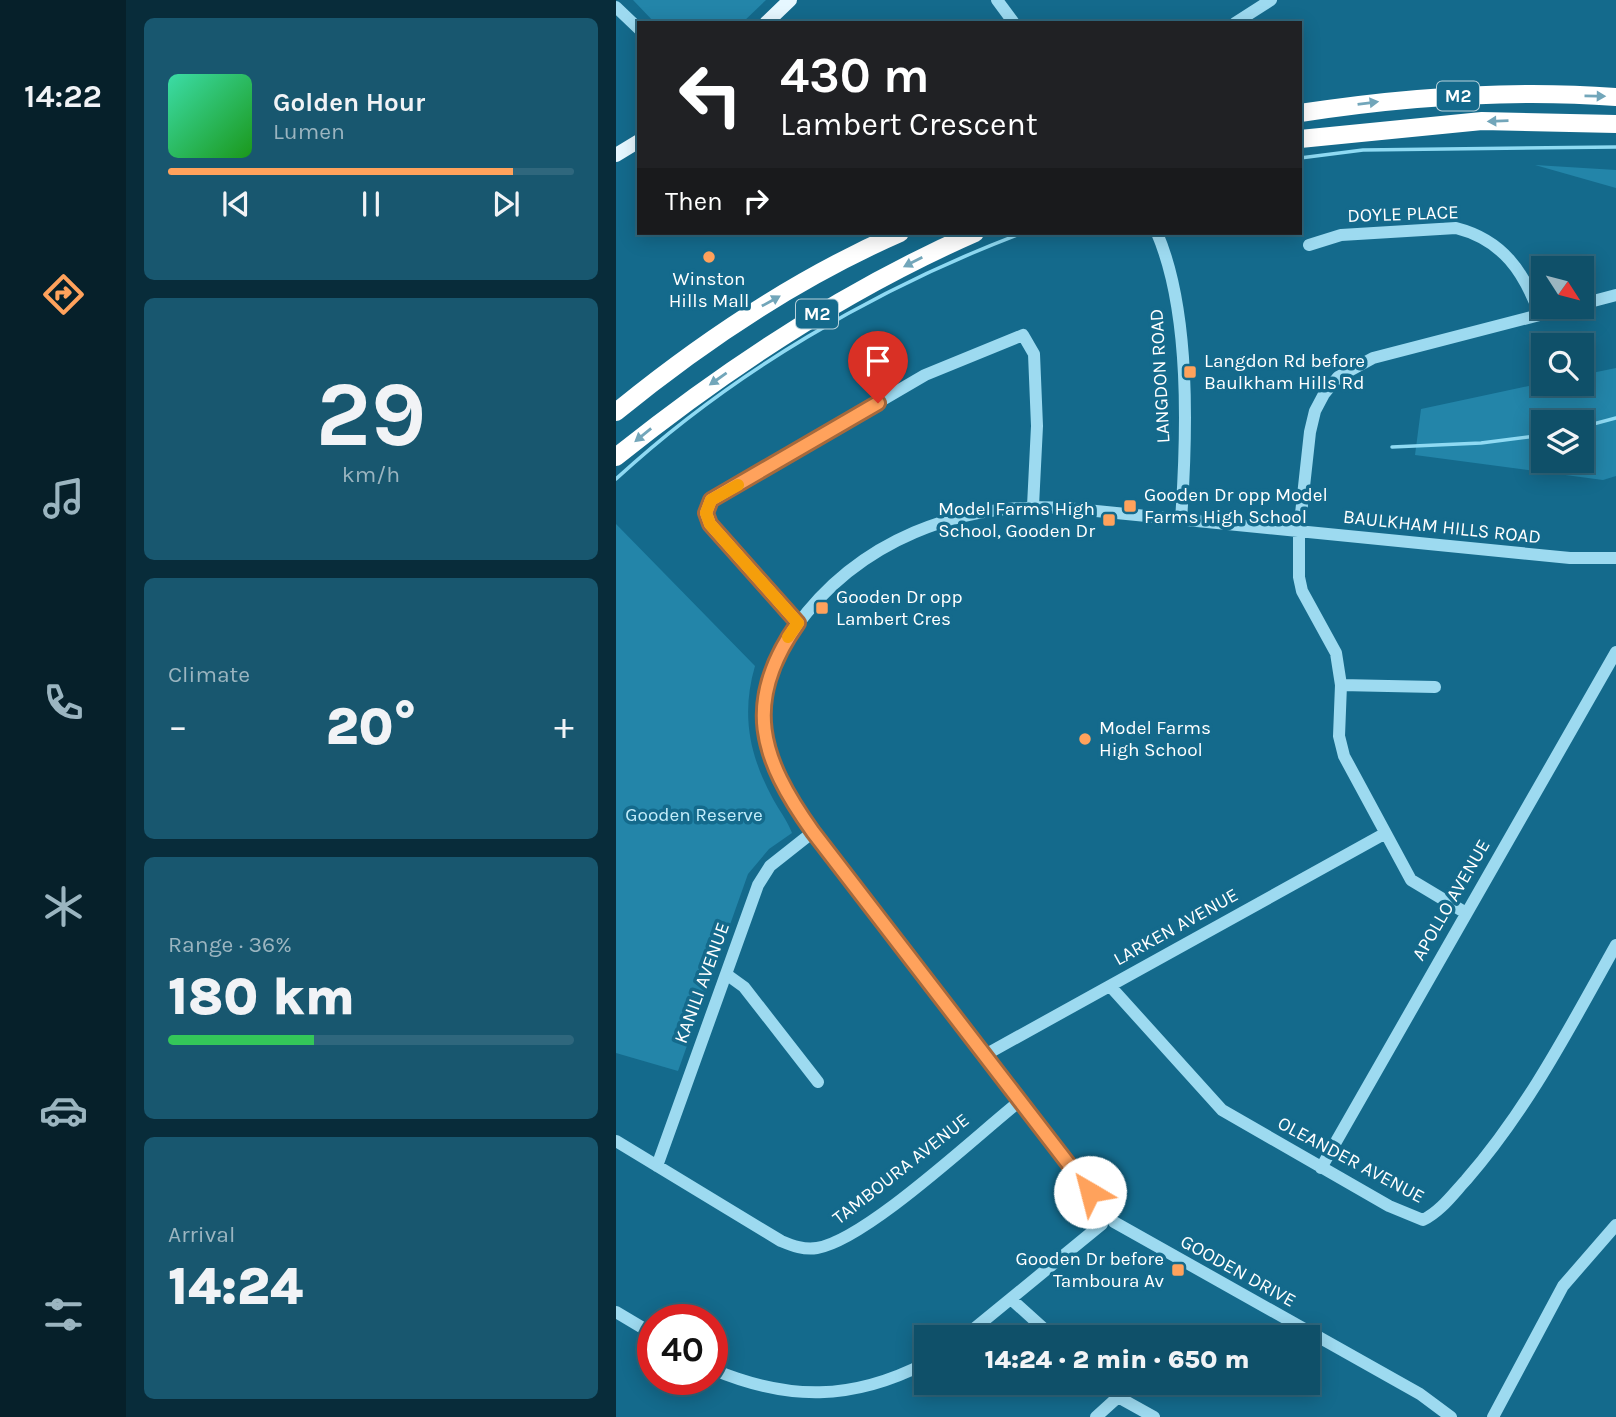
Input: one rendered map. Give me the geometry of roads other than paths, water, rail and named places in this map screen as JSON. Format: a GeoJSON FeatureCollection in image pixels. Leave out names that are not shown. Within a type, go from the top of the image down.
{"type":"FeatureCollection","features":[{"type":"Feature","properties":{"kind":"highway","name":"M2"},"geometry":{"type":"LineString","coordinates":[[1302,113],[1373,102],[1473,95],[1616,97]]}},
{"type":"Feature","properties":{"kind":"highway","name":"M2"},"geometry":{"type":"LineString","coordinates":[[1302,139],[1426,124],[1482,121],[1616,124]]}},
{"type":"Feature","properties":{"kind":"highway","name":"M2"},"geometry":{"type":"LineString","coordinates":[[616,412],[696,348],[756,309],[896,235]]}},
{"type":"Feature","properties":{"kind":"highway","name":"M2"},"geometry":{"type":"LineString","coordinates":[[616,457],[671,413],[782,336],[881,278],[971,235]]}},
{"type":"Feature","properties":{"kind":"main road"},"geometry":{"type":"LineString","coordinates":[[768,21],[790,0]]}},
{"type":"Feature","properties":{"kind":"main road"},"geometry":{"type":"LineString","coordinates":[[616,155],[637,142]]}},
{"type":"Feature","properties":{"kind":"street"},"geometry":{"type":"LineString","coordinates":[[997,0],[1013,21]]}},
{"type":"Feature","properties":{"kind":"street"},"geometry":{"type":"LineString","coordinates":[[1238,21],[1271,0]]}},
{"type":"Feature","properties":{"kind":"street"},"geometry":{"type":"LineString","coordinates":[[616,7],[637,27]]}},
{"type":"Feature","properties":{"kind":"street","name":"DOYLE PLACE"},"geometry":{"type":"LineString","coordinates":[[1309,245],[1341,235],[1456,228],[1473,233],[1493,244],[1518,268],[1531,296]]}},
{"type":"Feature","properties":{"kind":"street","name":"LANGDON ROAD"},"geometry":{"type":"LineString","coordinates":[[1158,235],[1173,291],[1180,339],[1185,418],[1181,520]]}},
{"type":"Feature","properties":{"kind":"street"},"geometry":{"type":"LineString","coordinates":[[1594,301],[1616,295]]}},
{"type":"Feature","properties":{"kind":"street"},"geometry":{"type":"LineString","coordinates":[[1466,913],[1411,880],[1344,756],[1339,726],[1340,685],[1332,643],[1302,591],[1298,562],[1300,532],[1315,411],[1338,377],[1373,358],[1531,317]]}},
{"type":"Feature","properties":{"kind":"street"},"geometry":{"type":"LineString","coordinates":[[798,623],[710,524],[706,513],[711,500],[925,375],[1023,335],[1034,354],[1037,426],[1032,506]]}},
{"type":"Feature","properties":{"kind":"street"},"geometry":{"type":"LineString","coordinates":[[1020,1101],[813,832],[775,772],[763,727],[762,706],[769,674],[798,623],[845,574],[907,534],[967,514],[1032,506],[1181,520]]}},
{"type":"Feature","properties":{"kind":"street","name":"BAULKHAM HILLS ROAD"},"geometry":{"type":"LineString","coordinates":[[1181,520],[1570,558],[1616,558]]}},
{"type":"Feature","properties":{"kind":"street","name":"APOLLO AVENUE"},"geometry":{"type":"LineString","coordinates":[[1321,1168],[1616,652]]}},
{"type":"Feature","properties":{"kind":"street"},"geometry":{"type":"LineString","coordinates":[[1340,685],[1435,687]]}},
{"type":"Feature","properties":{"kind":"street","name":"KANILI AVENUE"},"geometry":{"type":"LineString","coordinates":[[657,1166],[763,874],[813,832]]}},
{"type":"Feature","properties":{"kind":"street","name":"LARKEN AVENUE"},"geometry":{"type":"LineString","coordinates":[[985,1055],[1384,834]]}},
{"type":"Feature","properties":{"kind":"street","name":"OLEANDER AVENUE"},"geometry":{"type":"LineString","coordinates":[[1110,986],[1222,1110],[1408,1216],[1423,1220],[1432,1216],[1503,1138],[1529,1099],[1616,945]]}},
{"type":"Feature","properties":{"kind":"street"},"geometry":{"type":"LineString","coordinates":[[726,974],[744,987],[818,1082]]}},
{"type":"Feature","properties":{"kind":"street","name":"TAMBOURA AVENUE"},"geometry":{"type":"LineString","coordinates":[[616,1141],[781,1241],[800,1248],[818,1248],[860,1230],[1020,1101]]}},
{"type":"Feature","properties":{"kind":"street","name":"GOODEN DRIVE"},"geometry":{"type":"LineString","coordinates":[[1020,1101],[1103,1210],[1113,1211],[1108,1223],[1420,1394],[1451,1417]]}},
{"type":"Feature","properties":{"kind":"street"},"geometry":{"type":"LineString","coordinates":[[979,1325],[1108,1223]]}},
{"type":"Feature","properties":{"kind":"street"},"geometry":{"type":"LineString","coordinates":[[1493,1417],[1563,1286],[1616,1225]]}},
{"type":"Feature","properties":{"kind":"street"},"geometry":{"type":"LineString","coordinates":[[1011,1299],[1040,1325]]}},
{"type":"Feature","properties":{"kind":"street"},"geometry":{"type":"LineString","coordinates":[[616,1311],[637,1324]]}},
{"type":"Feature","properties":{"kind":"street"},"geometry":{"type":"LineString","coordinates":[[728,1375],[758,1387],[831,1393],[886,1382],[914,1369]]}},
{"type":"Feature","properties":{"kind":"street"},"geometry":{"type":"LineString","coordinates":[[1096,1417],[1118,1397],[1154,1417]]}},
{"type":"Feature","properties":{"kind":"waterway"},"geometry":{"type":"LineString","coordinates":[[1302,158],[1363,150],[1616,147]]}},
{"type":"Feature","properties":{"kind":"waterway"},"geometry":{"type":"LineString","coordinates":[[616,479],[708,403],[807,337],[913,280],[1017,235]]}},
{"type":"Feature","properties":{"kind":"waterway"},"geometry":{"type":"LineString","coordinates":[[1594,424],[1616,418]]}},
{"type":"Feature","properties":{"kind":"waterway"},"geometry":{"type":"LineString","coordinates":[[1392,447],[1481,443],[1531,437]]}},
{"type":"Feature","properties":{"kind":"place","name":"Winston Hills Mall"},"geometry":{"type":"Point","coordinates":[709,257]}},
{"type":"Feature","properties":{"kind":"place","name":"Langdon Rd before Baulkham Hills Rd"},"geometry":{"type":"Point","coordinates":[1190,372]}},
{"type":"Feature","properties":{"kind":"place","name":"Gooden Dr opp Model Farms High School"},"geometry":{"type":"Point","coordinates":[1130,506]}},
{"type":"Feature","properties":{"kind":"place","name":"Model Farms High School, Gooden Dr"},"geometry":{"type":"Point","coordinates":[1109,520]}},
{"type":"Feature","properties":{"kind":"place","name":"Gooden Dr opp Lambert Cres"},"geometry":{"type":"Point","coordinates":[822,608]}},
{"type":"Feature","properties":{"kind":"place","name":"Model Farms High School"},"geometry":{"type":"Point","coordinates":[1085,739]}},
{"type":"Feature","properties":{"kind":"place","name":"Gooden Dr before Tamboura Av"},"geometry":{"type":"Point","coordinates":[1178,1270]}},
{"type":"Feature","properties":{"kind":"park label","name":"Gooden Reserve"},"geometry":{"type":"Point","coordinates":[694,815]}}]}
